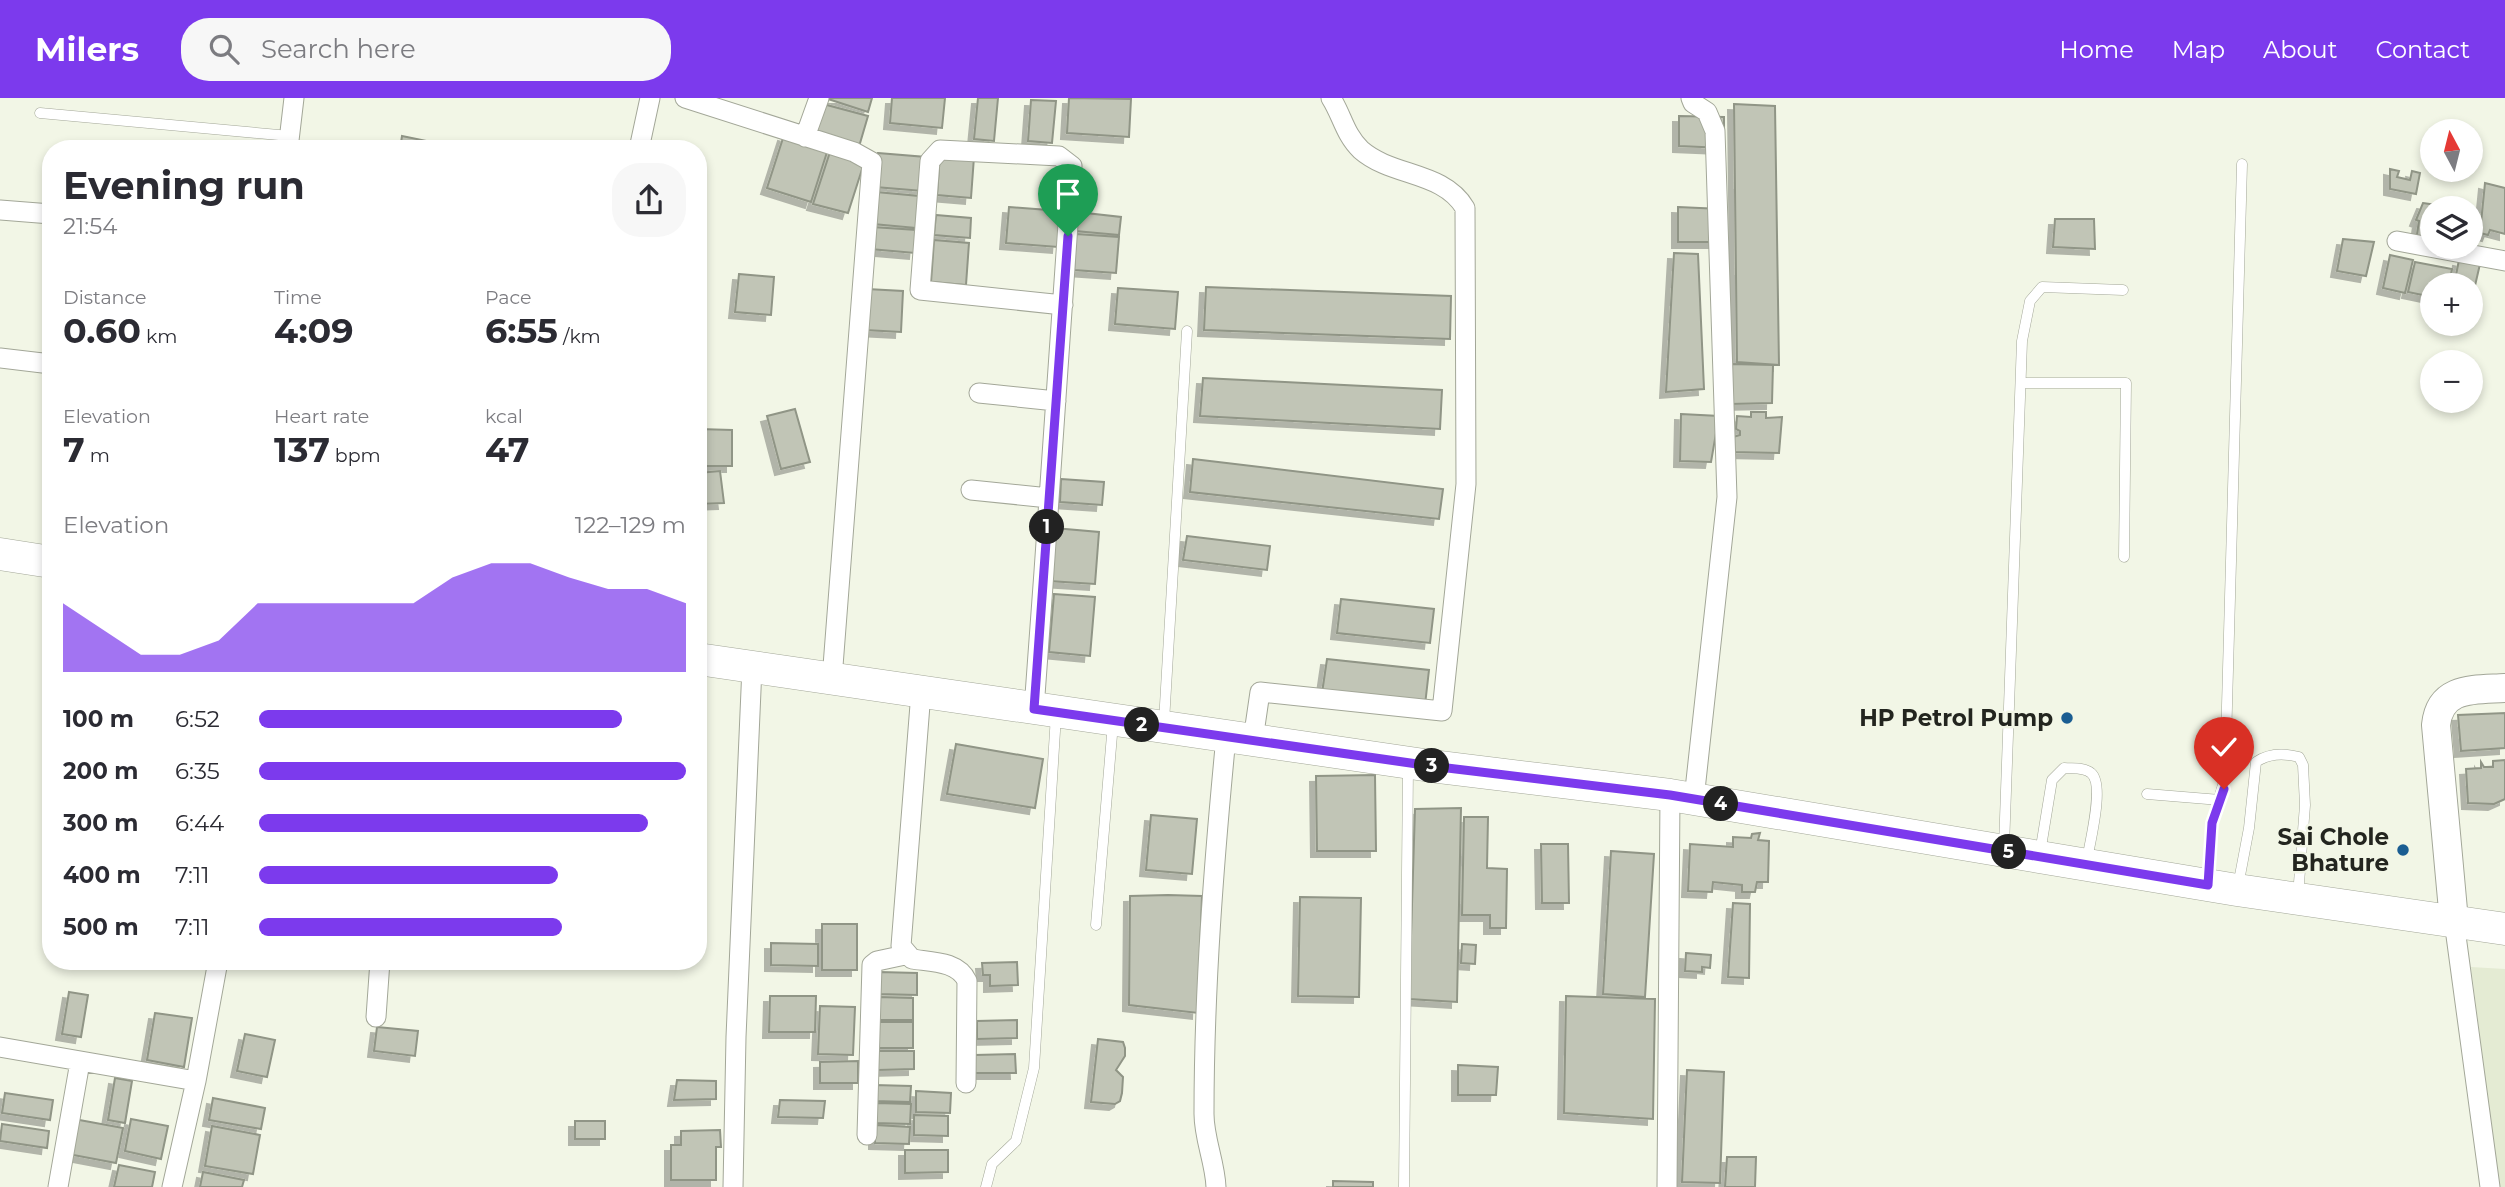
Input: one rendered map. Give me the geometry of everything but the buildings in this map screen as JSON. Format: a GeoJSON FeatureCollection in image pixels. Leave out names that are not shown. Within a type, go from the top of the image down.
{"type":"FeatureCollection","features":[{"type":"Feature","properties":{"kind":"main road"},"geometry":{"type":"LineString","coordinates":[[0,554],[42,561]]}},
{"type":"Feature","properties":{"kind":"main road"},"geometry":{"type":"LineString","coordinates":[[707,660],[1163,728],[1682,797],[2222,888],[2505,929]]}},
{"type":"Feature","properties":{"kind":"street"},"geometry":{"type":"LineString","coordinates":[[289,140],[294,98]]}},
{"type":"Feature","properties":{"kind":"street"},"geometry":{"type":"LineString","coordinates":[[641,140],[650,98]]}},
{"type":"Feature","properties":{"kind":"street"},"geometry":{"type":"LineString","coordinates":[[685,98],[717,103],[805,138],[854,152],[872,162],[832,679]]}},
{"type":"Feature","properties":{"kind":"street"},"geometry":{"type":"LineString","coordinates":[[805,138],[819,98]]}},
{"type":"Feature","properties":{"kind":"street"},"geometry":{"type":"LineString","coordinates":[[1216,1187],[1216,1170],[1204,1117],[1216,842],[1239,738],[1260,692],[1442,710],[1450,648],[1466,484],[1465,208],[1457,194],[1444,186],[1377,161],[1362,150],[1348,136],[1332,98]]}},
{"type":"Feature","properties":{"kind":"street"},"geometry":{"type":"LineString","coordinates":[[1667,1187],[1682,797],[1727,497],[1715,131],[1707,112],[1693,103],[1691,98]]}},
{"type":"Feature","properties":{"kind":"street"},"geometry":{"type":"LineString","coordinates":[[1045,711],[1049,498],[1063,305],[1072,166],[1068,160],[1059,156],[940,150],[930,160],[920,290],[1063,305]]}},
{"type":"Feature","properties":{"kind":"street"},"geometry":{"type":"LineString","coordinates":[[0,210],[42,213]]}},
{"type":"Feature","properties":{"kind":"street"},"geometry":{"type":"LineString","coordinates":[[2397,242],[2505,261]]}},
{"type":"Feature","properties":{"kind":"street"},"geometry":{"type":"LineString","coordinates":[[0,358],[42,363]]}},
{"type":"Feature","properties":{"kind":"street"},"geometry":{"type":"LineString","coordinates":[[979,393],[1056,401]]}},
{"type":"Feature","properties":{"kind":"street"},"geometry":{"type":"LineString","coordinates":[[971,490],[1049,498]]}},
{"type":"Feature","properties":{"kind":"street"},"geometry":{"type":"LineString","coordinates":[[733,1187],[736,1037],[752,667]]}},
{"type":"Feature","properties":{"kind":"street"},"geometry":{"type":"LineString","coordinates":[[2490,1187],[2454,921],[2436,725],[2437,711],[2450,696],[2468,690],[2505,688]]}},
{"type":"Feature","properties":{"kind":"street"},"geometry":{"type":"LineString","coordinates":[[921,692],[901,946],[905,955],[912,959],[954,966],[963,972],[967,981],[966,1083]]}},
{"type":"Feature","properties":{"kind":"street"},"geometry":{"type":"LineString","coordinates":[[867,1135],[872,965],[877,961],[905,955]]}},
{"type":"Feature","properties":{"kind":"street"},"geometry":{"type":"LineString","coordinates":[[172,1187],[196,1081],[216,970]]}},
{"type":"Feature","properties":{"kind":"street"},"geometry":{"type":"LineString","coordinates":[[376,1017],[379,970]]}},
{"type":"Feature","properties":{"kind":"street"},"geometry":{"type":"LineString","coordinates":[[0,1047],[196,1081]]}},
{"type":"Feature","properties":{"kind":"street"},"geometry":{"type":"LineString","coordinates":[[58,1187],[80,1062]]}},
{"type":"Feature","properties":{"kind":"lane"},"geometry":{"type":"LineString","coordinates":[[40,113],[272,140]]}},
{"type":"Feature","properties":{"kind":"lane"},"geometry":{"type":"LineString","coordinates":[[2222,888],[2212,823],[2220,800],[2225,764],[2242,164]]}},
{"type":"Feature","properties":{"kind":"lane"},"geometry":{"type":"LineString","coordinates":[[2004,852],[2022,341],[2030,301],[2042,287],[2123,290]]}},
{"type":"Feature","properties":{"kind":"lane"},"geometry":{"type":"LineString","coordinates":[[1163,728],[1187,331]]}},
{"type":"Feature","properties":{"kind":"lane"},"geometry":{"type":"LineString","coordinates":[[2021,383],[2126,383],[2124,557]]}},
{"type":"Feature","properties":{"kind":"lane"},"geometry":{"type":"LineString","coordinates":[[986,1187],[992,1164],[1016,1141],[1034,1068],[1045,711]]}},
{"type":"Feature","properties":{"kind":"lane"},"geometry":{"type":"LineString","coordinates":[[1096,925],[1114,721]]}},
{"type":"Feature","properties":{"kind":"lane"},"geometry":{"type":"LineString","coordinates":[[2222,888],[2249,828],[2256,762],[2276,754],[2291,755],[2299,757],[2305,782],[2297,899]]}},
{"type":"Feature","properties":{"kind":"lane"},"geometry":{"type":"LineString","coordinates":[[1404,1187],[1408,762]]}},
{"type":"Feature","properties":{"kind":"lane"},"geometry":{"type":"LineString","coordinates":[[2040,857],[2052,780],[2064,768],[2084,769],[2093,774],[2099,786],[2087,865]]}},
{"type":"Feature","properties":{"kind":"lane"},"geometry":{"type":"LineString","coordinates":[[2147,794],[2220,800]]}},
{"type":"Feature","properties":{"kind":"shaded area"},"geometry":{"type":"Polygon","coordinates":[[[2471,967],[2505,969],[2505,1187],[2499,1187],[2471,967]]]}},
{"type":"Feature","properties":{"kind":"place","name":"HP Petrol Pump"},"geometry":{"type":"Point","coordinates":[2067,718]}},
{"type":"Feature","properties":{"kind":"place","name":"Sai Chole Bhature"},"geometry":{"type":"Point","coordinates":[2403,850]}},
{"type":"Feature","properties":{"kind":"route"},"geometry":{"type":"LineString","coordinates":[[1068,236],[1034,709],[1431,766],[1670,795],[2208,885],[2212,823],[2224,789]]}}]}
